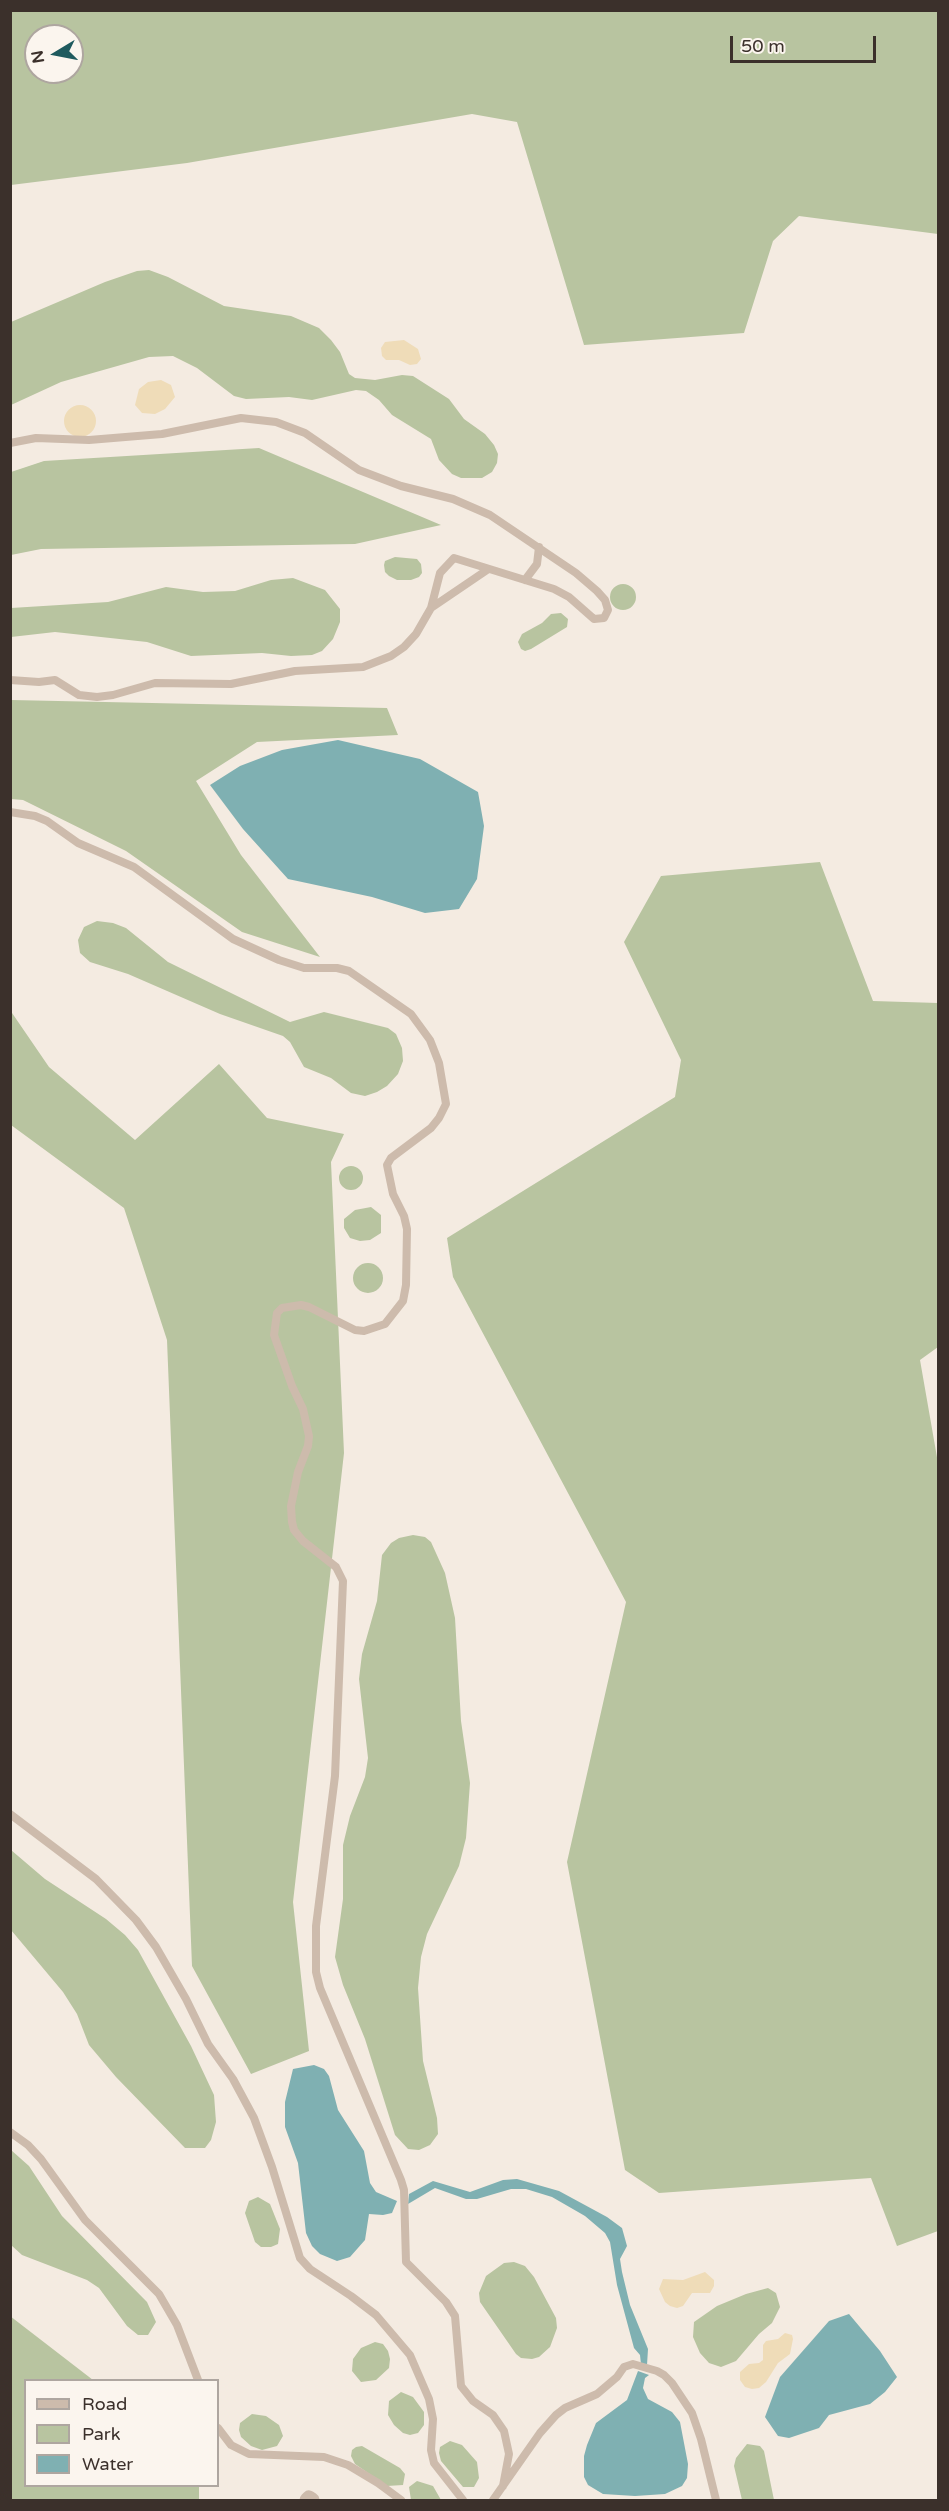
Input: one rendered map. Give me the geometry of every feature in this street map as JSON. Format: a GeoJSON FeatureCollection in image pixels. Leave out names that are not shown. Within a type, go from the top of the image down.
{"type":"FeatureCollection","features":[{"type":"Feature","properties":{"kind":"street"},"geometry":{"type":"LineString","coordinates":[[307,2500],[309,2498],[312,2500]]}},
{"type":"Feature","properties":{"kind":"lane"},"geometry":{"type":"LineString","coordinates":[[10,443],[36,438],[89,440],[162,434],[242,418],[269,421],[305,433],[358,470],[401,486],[453,499],[475,508],[565,563],[589,583],[607,605],[607,615],[601,619],[594,619],[570,597],[454,558],[440,573],[432,608],[416,634],[404,647],[373,664],[353,669],[295,671],[231,684],[155,683],[113,695],[97,697],[79,695],[56,680],[39,682],[10,680]]}},
{"type":"Feature","properties":{"kind":"lane"},"geometry":{"type":"LineString","coordinates":[[525,580],[537,564],[539,548]]}},
{"type":"Feature","properties":{"kind":"lane"},"geometry":{"type":"LineString","coordinates":[[432,608],[487,570]]}},
{"type":"Feature","properties":{"kind":"lane"},"geometry":{"type":"LineString","coordinates":[[10,812],[35,816],[47,821],[78,843],[134,867],[233,939],[279,960],[304,968],[337,968],[349,971],[411,1014],[430,1040],[439,1063],[446,1104],[439,1118],[431,1128],[391,1158],[387,1165],[393,1194],[404,1216],[407,1229],[406,1285],[403,1301],[385,1324],[364,1331],[356,1330],[309,1306],[282,1308],[277,1313],[274,1335],[292,1386],[303,1409],[309,1436],[305,1458],[298,1472],[293,1495],[290,1514],[292,1522],[303,1540],[336,1567],[343,1581],[335,1776],[315,1942],[315,1972],[401,2180],[404,2190],[406,2262],[451,2310],[457,2324],[461,2386],[472,2401],[493,2415],[504,2431],[509,2454],[503,2486]]}},
{"type":"Feature","properties":{"kind":"lane"},"geometry":{"type":"LineString","coordinates":[[10,1814],[96,1879],[136,1920],[156,1947],[208,2044],[233,2079],[254,2118],[273,2166],[300,2258],[310,2269],[376,2315],[406,2349],[429,2400],[433,2419],[431,2450],[434,2463],[464,2500]]}},
{"type":"Feature","properties":{"kind":"lane"},"geometry":{"type":"LineString","coordinates":[[10,2132],[28,2145],[41,2159],[85,2220],[159,2294],[177,2325],[198,2379]]}},
{"type":"Feature","properties":{"kind":"lane"},"geometry":{"type":"LineString","coordinates":[[493,2500],[556,2415],[565,2408],[597,2394],[617,2377],[624,2367],[633,2364],[657,2371],[664,2376],[672,2383],[692,2413],[716,2500]]}},
{"type":"Feature","properties":{"kind":"lane"},"geometry":{"type":"LineString","coordinates":[[219,2429],[231,2445],[249,2454],[316,2456],[348,2464],[401,2500]]}},
{"type":"Feature","properties":{"kind":"green space"},"geometry":{"type":"Polygon","coordinates":[[[10,11],[938,11],[938,234],[799,216],[773,241],[744,333],[584,345],[517,122],[472,114],[187,163],[11,185],[10,11]]]}},
{"type":"Feature","properties":{"kind":"green space"},"geometry":{"type":"Polygon","coordinates":[[[149,270],[168,277],[224,306],[291,316],[319,328],[340,352],[349,374],[355,378],[375,380],[402,375],[413,376],[449,399],[464,419],[485,434],[498,454],[497,463],[492,472],[482,478],[461,478],[452,474],[439,460],[431,439],[392,415],[379,400],[366,391],[356,390],[312,400],[289,397],[246,399],[234,396],[197,368],[173,356],[149,357],[61,382],[11,405],[11,322],[105,282],[137,271],[149,270]]]}},
{"type":"Feature","properties":{"kind":"green space"},"geometry":{"type":"Polygon","coordinates":[[[259,448],[441,525],[355,544],[41,549],[11,555],[11,472],[44,461],[259,448]]]}},
{"type":"Feature","properties":{"kind":"green space"},"geometry":{"type":"Polygon","coordinates":[[[395,557],[417,559],[421,564],[422,573],[411,580],[397,580],[389,576],[385,572],[385,561],[395,557]]]}},
{"type":"Feature","properties":{"kind":"green space"},"geometry":{"type":"Polygon","coordinates":[[[293,578],[325,590],[340,609],[340,622],[333,639],[322,651],[312,655],[291,656],[262,653],[191,656],[147,642],[55,632],[11,637],[11,608],[108,602],[166,587],[203,592],[235,591],[271,580],[293,578]]]}},
{"type":"Feature","properties":{"kind":"green space"},"geometry":{"type":"Polygon","coordinates":[[[623,584],[632,588],[636,597],[632,606],[623,610],[614,606],[610,597],[614,588],[623,584]]]}},
{"type":"Feature","properties":{"kind":"green space"},"geometry":{"type":"Polygon","coordinates":[[[561,613],[568,619],[567,627],[531,649],[525,651],[521,649],[518,642],[522,634],[542,623],[551,614],[561,613]]]}},
{"type":"Feature","properties":{"kind":"green space"},"geometry":{"type":"Polygon","coordinates":[[[11,700],[387,708],[398,735],[257,742],[196,781],[241,855],[320,957],[242,932],[126,851],[23,800],[11,799],[11,700]]]}},
{"type":"Feature","properties":{"kind":"green space"},"geometry":{"type":"Polygon","coordinates":[[[820,862],[873,1001],[938,1003],[938,1347],[920,1360],[938,1463],[938,2231],[897,2246],[871,2178],[659,2193],[625,2170],[567,1862],[626,1602],[453,1277],[447,1238],[675,1097],[681,1060],[624,942],[661,876],[820,862]]]}},
{"type":"Feature","properties":{"kind":"green space"},"geometry":{"type":"Polygon","coordinates":[[[97,921],[113,923],[126,928],[168,962],[290,1022],[324,1012],[388,1028],[396,1034],[402,1048],[403,1061],[398,1074],[387,1086],[377,1092],[365,1096],[351,1093],[331,1078],[304,1067],[290,1042],[283,1036],[220,1014],[128,974],[90,962],[80,953],[78,940],[84,927],[97,921]]]}},
{"type":"Feature","properties":{"kind":"green space"},"geometry":{"type":"Polygon","coordinates":[[[10,1010],[49,1067],[135,1140],[219,1064],[267,1118],[344,1134],[331,1162],[344,1453],[293,1902],[309,2051],[251,2074],[192,1966],[167,1340],[124,1208],[11,1125],[10,1010]]]}},
{"type":"Feature","properties":{"kind":"green space"},"geometry":{"type":"Polygon","coordinates":[[[351,1166],[359,1170],[363,1178],[359,1186],[351,1190],[343,1186],[339,1178],[343,1170],[351,1166]]]}},
{"type":"Feature","properties":{"kind":"green space"},"geometry":{"type":"Polygon","coordinates":[[[371,1207],[381,1215],[381,1233],[370,1240],[360,1241],[350,1238],[344,1228],[344,1219],[355,1210],[371,1207]]]}},
{"type":"Feature","properties":{"kind":"green space"},"geometry":{"type":"Polygon","coordinates":[[[368,1263],[374,1264],[382,1272],[382,1284],[374,1292],[368,1293],[362,1292],[354,1284],[353,1278],[354,1272],[362,1264],[368,1263]]]}},
{"type":"Feature","properties":{"kind":"green space"},"geometry":{"type":"Polygon","coordinates":[[[413,1535],[425,1537],[431,1542],[445,1573],[455,1618],[461,1721],[470,1783],[466,1838],[459,1866],[427,1934],[421,1957],[418,1988],[423,2061],[437,2118],[438,2134],[430,2145],[419,2150],[408,2149],[395,2135],[365,2039],[343,1985],[335,1957],[343,1899],[343,1845],[350,1816],[365,1777],[368,1758],[359,1679],[362,1654],[377,1601],[382,1555],[391,1543],[399,1538],[413,1535]]]}},
{"type":"Feature","properties":{"kind":"green space"},"geometry":{"type":"Polygon","coordinates":[[[11,1850],[45,1879],[106,1919],[138,1950],[191,2046],[214,2095],[216,2122],[211,2140],[205,2148],[185,2148],[116,2077],[89,2045],[77,2014],[63,1992],[11,1930],[11,1850]]]}},
{"type":"Feature","properties":{"kind":"green space"},"geometry":{"type":"Polygon","coordinates":[[[11,2150],[29,2166],[62,2216],[147,2302],[156,2322],[148,2335],[138,2335],[127,2326],[99,2288],[87,2280],[22,2255],[11,2245],[11,2150]]]}},
{"type":"Feature","properties":{"kind":"green space"},"geometry":{"type":"Polygon","coordinates":[[[258,2197],[270,2204],[280,2229],[278,2244],[271,2247],[261,2247],[255,2242],[245,2213],[249,2201],[258,2197]]]}},
{"type":"Feature","properties":{"kind":"green space"},"geometry":{"type":"Polygon","coordinates":[[[514,2262],[525,2266],[534,2277],[556,2318],[557,2328],[550,2347],[539,2357],[532,2359],[521,2358],[516,2354],[480,2302],[479,2293],[486,2276],[504,2263],[514,2262]]]}},
{"type":"Feature","properties":{"kind":"green space"},"geometry":{"type":"Polygon","coordinates":[[[768,2288],[776,2293],[780,2307],[772,2323],[759,2334],[736,2361],[721,2367],[709,2363],[700,2353],[693,2337],[694,2322],[717,2306],[768,2288]]]}},
{"type":"Feature","properties":{"kind":"green space"},"geometry":{"type":"Polygon","coordinates":[[[10,2316],[92,2379],[24,2379],[24,2487],[199,2487],[199,2500],[11,2500],[10,2316]]]}},
{"type":"Feature","properties":{"kind":"green space"},"geometry":{"type":"Polygon","coordinates":[[[375,2342],[383,2344],[388,2351],[389,2368],[376,2380],[361,2382],[352,2371],[353,2359],[361,2348],[375,2342]]]}},
{"type":"Feature","properties":{"kind":"green space"},"geometry":{"type":"Polygon","coordinates":[[[401,2392],[413,2397],[424,2412],[424,2425],[418,2433],[410,2435],[403,2433],[388,2415],[389,2401],[401,2392]]]}},
{"type":"Feature","properties":{"kind":"green space"},"geometry":{"type":"Polygon","coordinates":[[[252,2414],[266,2416],[279,2425],[283,2436],[277,2446],[262,2450],[251,2446],[241,2437],[240,2423],[252,2414]]]}},
{"type":"Feature","properties":{"kind":"green space"},"geometry":{"type":"Polygon","coordinates":[[[450,2441],[462,2445],[477,2462],[479,2478],[474,2487],[463,2487],[441,2461],[440,2447],[450,2441]]]}},
{"type":"Feature","properties":{"kind":"green space"},"geometry":{"type":"Polygon","coordinates":[[[747,2444],[760,2446],[764,2451],[774,2500],[742,2500],[734,2466],[736,2458],[747,2444]]]}},
{"type":"Feature","properties":{"kind":"green space"},"geometry":{"type":"Polygon","coordinates":[[[362,2446],[400,2468],[405,2474],[403,2485],[387,2486],[355,2464],[351,2456],[352,2450],[362,2446]]]}},
{"type":"Feature","properties":{"kind":"green space"},"geometry":{"type":"Polygon","coordinates":[[[417,2481],[433,2486],[441,2500],[411,2500],[409,2487],[417,2481]]]}},
{"type":"Feature","properties":{"kind":"sand"},"geometry":{"type":"Polygon","coordinates":[[[404,340],[418,349],[421,359],[417,364],[410,365],[399,360],[386,360],[382,356],[381,348],[385,342],[404,340]]]}},
{"type":"Feature","properties":{"kind":"sand"},"geometry":{"type":"Polygon","coordinates":[[[161,380],[171,385],[175,397],[165,409],[155,414],[142,413],[135,405],[139,389],[148,382],[161,380]]]}},
{"type":"Feature","properties":{"kind":"sand"},"geometry":{"type":"Polygon","coordinates":[[[80,405],[91,410],[96,421],[91,432],[80,437],[69,432],[64,421],[69,410],[80,405]]]}},
{"type":"Feature","properties":{"kind":"sand"},"geometry":{"type":"Polygon","coordinates":[[[705,2272],[714,2280],[710,2293],[692,2293],[683,2306],[677,2308],[665,2302],[659,2289],[663,2279],[683,2280],[705,2272]]]}},
{"type":"Feature","properties":{"kind":"sand"},"geometry":{"type":"Polygon","coordinates":[[[785,2333],[792,2335],[793,2339],[790,2354],[778,2363],[766,2382],[759,2388],[745,2387],[740,2380],[740,2372],[749,2364],[763,2360],[763,2345],[766,2341],[778,2339],[785,2333]]]}},
{"type":"Feature","properties":{"kind":"water"},"geometry":{"type":"Polygon","coordinates":[[[338,740],[420,759],[478,792],[484,826],[477,879],[459,909],[425,913],[372,897],[288,879],[243,829],[210,785],[240,766],[282,750],[338,740]]]}},
{"type":"Feature","properties":{"kind":"water"},"geometry":{"type":"Polygon","coordinates":[[[314,2065],[324,2069],[329,2076],[338,2110],[364,2151],[370,2183],[376,2192],[397,2201],[392,2213],[369,2214],[365,2240],[350,2257],[337,2261],[320,2254],[312,2246],[306,2233],[298,2163],[285,2127],[285,2102],[293,2069],[314,2065]]]}},
{"type":"Feature","properties":{"kind":"water"},"geometry":{"type":"Polygon","coordinates":[[[517,2179],[559,2191],[607,2217],[622,2228],[627,2246],[620,2259],[622,2272],[630,2305],[648,2349],[647,2365],[641,2364],[640,2355],[634,2348],[617,2285],[610,2242],[605,2233],[585,2216],[552,2197],[526,2189],[511,2189],[477,2199],[466,2199],[435,2188],[408,2204],[409,2194],[433,2181],[470,2192],[503,2180],[517,2179]]]}},
{"type":"Feature","properties":{"kind":"water"},"geometry":{"type":"Polygon","coordinates":[[[849,2314],[880,2351],[897,2377],[885,2392],[870,2404],[829,2415],[819,2428],[789,2438],[778,2436],[765,2417],[780,2377],[829,2321],[849,2314]]]}},
{"type":"Feature","properties":{"kind":"water"},"geometry":{"type":"Polygon","coordinates":[[[638,2371],[649,2375],[645,2378],[643,2388],[648,2399],[672,2412],[680,2422],[688,2464],[687,2478],[682,2486],[665,2494],[635,2496],[603,2494],[588,2485],[584,2477],[584,2456],[587,2445],[596,2423],[627,2400],[638,2371]]]}}]}
